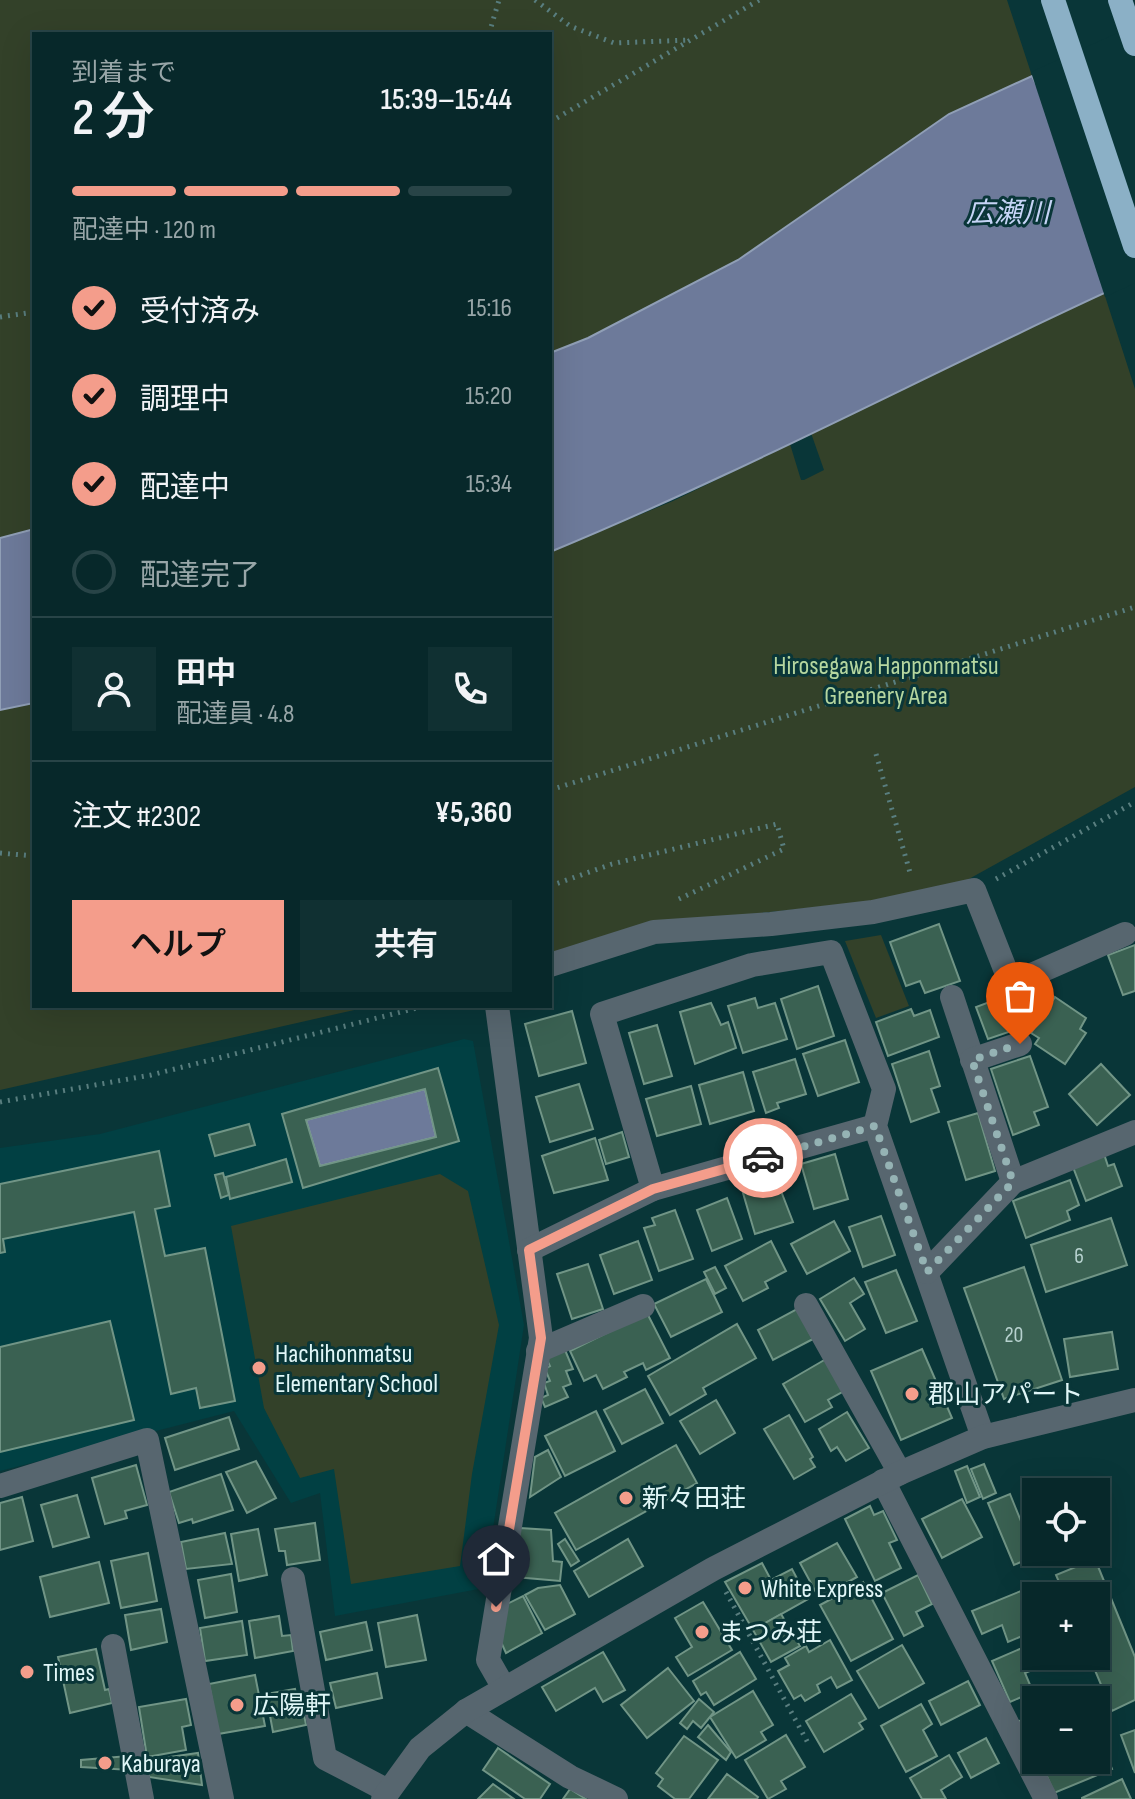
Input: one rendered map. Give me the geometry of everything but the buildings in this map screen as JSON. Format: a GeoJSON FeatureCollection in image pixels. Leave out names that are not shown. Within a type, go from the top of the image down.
{"type":"FeatureCollection","features":[{"type":"Feature","properties":{"kind":"highway"},"geometry":{"type":"LineString","coordinates":[[1053,0],[1135,246]]}},
{"type":"Feature","properties":{"kind":"highway"},"geometry":{"type":"LineString","coordinates":[[1120,0],[1135,44]]}},
{"type":"Feature","properties":{"kind":"street"},"geometry":{"type":"LineString","coordinates":[[552,964],[654,932],[771,924],[873,912],[974,890],[1011,984],[1125,934]]}},
{"type":"Feature","properties":{"kind":"street"},"geometry":{"type":"LineString","coordinates":[[653,1189],[602,1014],[752,965],[831,952],[884,1089],[875,1126],[983,1437]]}},
{"type":"Feature","properties":{"kind":"street"},"geometry":{"type":"LineString","coordinates":[[952,997],[1013,1182]]}},
{"type":"Feature","properties":{"kind":"street"},"geometry":{"type":"LineString","coordinates":[[497,1008],[541,1338],[488,1660],[504,1688]]}},
{"type":"Feature","properties":{"kind":"street"},"geometry":{"type":"LineString","coordinates":[[972,1060],[1020,1044]]}},
{"type":"Feature","properties":{"kind":"street"},"geometry":{"type":"LineString","coordinates":[[529,1250],[653,1189],[875,1126]]}},
{"type":"Feature","properties":{"kind":"street"},"geometry":{"type":"LineString","coordinates":[[927,1272],[1013,1182],[1135,1132]]}},
{"type":"Feature","properties":{"kind":"street"},"geometry":{"type":"LineString","coordinates":[[806,1305],[1046,1799]]}},
{"type":"Feature","properties":{"kind":"street"},"geometry":{"type":"LineString","coordinates":[[538,1351],[643,1306]]}},
{"type":"Feature","properties":{"kind":"street"},"geometry":{"type":"LineString","coordinates":[[293,1579],[325,1758],[385,1795],[420,1748],[466,1711],[713,1569],[892,1477],[983,1437],[1135,1400]]}},
{"type":"Feature","properties":{"kind":"street"},"geometry":{"type":"LineString","coordinates":[[0,1486],[147,1440],[222,1799]]}},
{"type":"Feature","properties":{"kind":"street"},"geometry":{"type":"LineString","coordinates":[[113,1646],[142,1799]]}},
{"type":"Feature","properties":{"kind":"street"},"geometry":{"type":"LineString","coordinates":[[466,1711],[570,1777],[616,1799]]}},
{"type":"Feature","properties":{"kind":"path"},"geometry":{"type":"LineString","coordinates":[[490,32],[499,0]]}},
{"type":"Feature","properties":{"kind":"path"},"geometry":{"type":"LineString","coordinates":[[535,0],[570,26],[614,43],[692,40]]}},
{"type":"Feature","properties":{"kind":"path"},"geometry":{"type":"LineString","coordinates":[[552,121],[759,0]]}},
{"type":"Feature","properties":{"kind":"path"},"geometry":{"type":"LineString","coordinates":[[0,317],[32,312]]}},
{"type":"Feature","properties":{"kind":"path"},"geometry":{"type":"LineString","coordinates":[[552,789],[1135,607]]}},
{"type":"Feature","properties":{"kind":"path"},"geometry":{"type":"LineString","coordinates":[[876,754],[907,860]]}},
{"type":"Feature","properties":{"kind":"path"},"geometry":{"type":"LineString","coordinates":[[974,890],[1135,802]]}},
{"type":"Feature","properties":{"kind":"path"},"geometry":{"type":"LineString","coordinates":[[552,885],[612,864],[777,824],[784,849],[665,906]]}},
{"type":"Feature","properties":{"kind":"path"},"geometry":{"type":"LineString","coordinates":[[0,853],[32,856]]}},
{"type":"Feature","properties":{"kind":"path"},"geometry":{"type":"LineString","coordinates":[[0,1102],[151,1075],[417,1008]]}},
{"type":"Feature","properties":{"kind":"path"},"geometry":{"type":"LineString","coordinates":[[713,1569],[808,1743]]}},
{"type":"Feature","properties":{"kind":"shaded area","name":"Hachihonmatsu Elementary School"},"geometry":{"type":"Polygon","coordinates":[[[464,1039],[473,1041],[524,1325],[484,1588],[335,1616],[320,1493],[291,1503],[234,1411],[0,1471],[0,1148],[100,1134],[464,1039]]]}},
{"type":"Feature","properties":{"kind":"green space"},"geometry":{"type":"Polygon","coordinates":[[[0,0],[1007,0],[1032,76],[949,114],[738,260],[588,338],[552,352],[552,32],[32,32],[32,530],[0,538],[0,0]]]}},
{"type":"Feature","properties":{"kind":"green space","name":"Hirosegawa Happonmatsu Greenery Area"},"geometry":{"type":"Polygon","coordinates":[[[1104,293],[1135,389],[1135,787],[958,885],[908,898],[652,924],[552,955],[552,551],[673,501],[790,444],[801,480],[804,480],[824,470],[811,433],[1104,293]]]}},
{"type":"Feature","properties":{"kind":"green space"},"geometry":{"type":"Polygon","coordinates":[[[32,703],[32,1008],[363,1008],[0,1090],[0,710],[32,703]]]}},
{"type":"Feature","properties":{"kind":"green space"},"geometry":{"type":"Polygon","coordinates":[[[881,935],[909,1006],[876,1018],[845,941],[881,935]]]}},
{"type":"Feature","properties":{"kind":"green space"},"geometry":{"type":"Polygon","coordinates":[[[440,1174],[468,1191],[499,1325],[472,1474],[460,1566],[351,1584],[334,1469],[300,1478],[264,1408],[231,1226],[440,1174]]]}},
{"type":"Feature","properties":{"kind":"water","name":"広瀬川"},"geometry":{"type":"Polygon","coordinates":[[[1032,76],[1135,279],[771,453],[552,551],[552,352],[588,338],[738,260],[949,114],[1032,76]]]}},
{"type":"Feature","properties":{"kind":"water"},"geometry":{"type":"Polygon","coordinates":[[[32,530],[32,703],[0,710],[0,538],[32,530]]]}},
{"type":"Feature","properties":{"kind":"water"},"geometry":{"type":"Polygon","coordinates":[[[425,1089],[436,1137],[320,1166],[306,1120],[425,1089]]]}},
{"type":"Feature","properties":{"kind":"pier"},"geometry":{"type":"Polygon","coordinates":[[[1135,25],[1135,283],[1105,297],[1031,72],[1135,25]]]}},
{"type":"Feature","properties":{"kind":"way so far"},"geometry":{"type":"LineString","coordinates":[[763,1158],[875,1126],[927,1272],[1013,1182],[972,1060],[1020,1044]]}},
{"type":"Feature","properties":{"kind":"place","name":"Hachihonmatsu Elementary School"},"geometry":{"type":"Point","coordinates":[259,1368]}},
{"type":"Feature","properties":{"kind":"place","name":"郡山アパート"},"geometry":{"type":"Point","coordinates":[912,1394]}},
{"type":"Feature","properties":{"kind":"place","name":"新々田荘"},"geometry":{"type":"Point","coordinates":[626,1498]}},
{"type":"Feature","properties":{"kind":"place","name":"White Express"},"geometry":{"type":"Point","coordinates":[745,1588]}},
{"type":"Feature","properties":{"kind":"place","name":"まつみ荘"},"geometry":{"type":"Point","coordinates":[702,1632]}},
{"type":"Feature","properties":{"kind":"place","name":"Times"},"geometry":{"type":"Point","coordinates":[27,1672]}},
{"type":"Feature","properties":{"kind":"place","name":"広陽軒"},"geometry":{"type":"Point","coordinates":[237,1705]}},
{"type":"Feature","properties":{"kind":"place","name":"Kaburaya"},"geometry":{"type":"Point","coordinates":[105,1763]}},
{"type":"Feature","properties":{"kind":"route"},"geometry":{"type":"LineString","coordinates":[[496,1607],[541,1338],[529,1250],[653,1189],[763,1158]]}}]}
